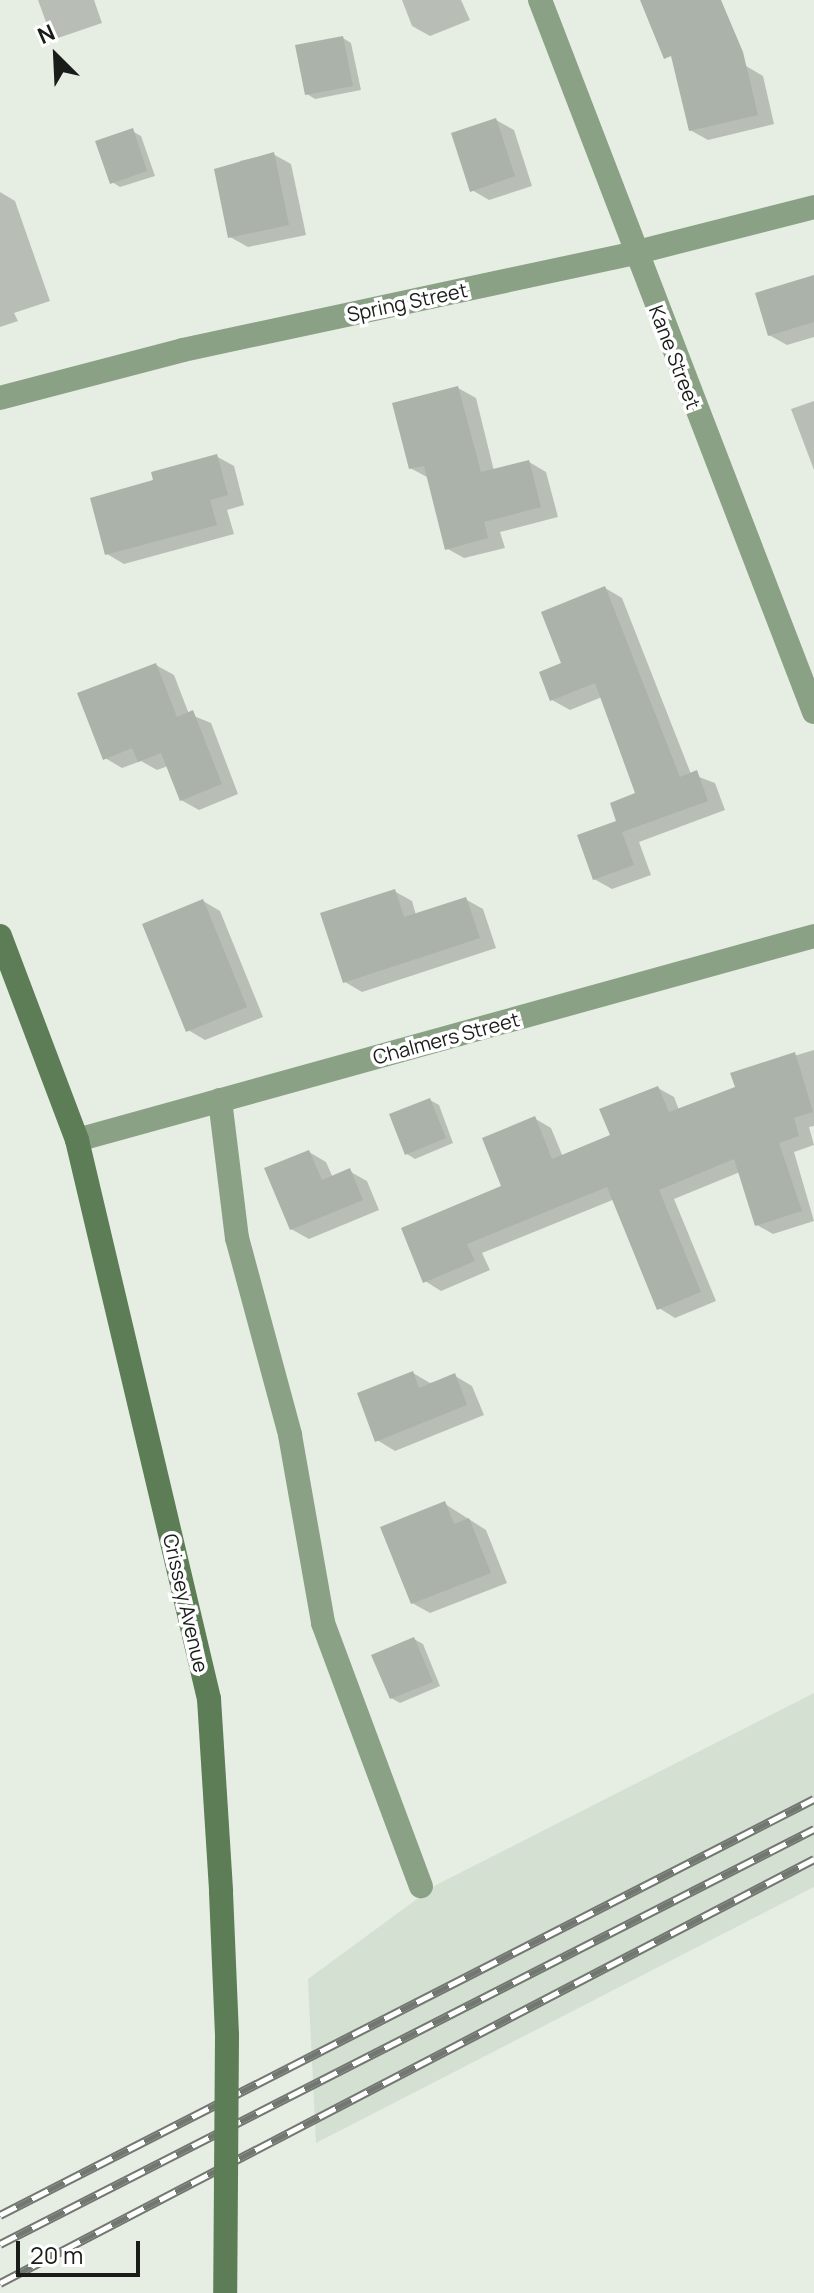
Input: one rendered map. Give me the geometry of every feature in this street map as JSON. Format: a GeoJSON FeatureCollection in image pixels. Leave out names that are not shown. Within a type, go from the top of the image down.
{"type":"FeatureCollection","features":[{"type":"Feature","properties":{"kind":"main road","name":"Crissey Avenue"},"geometry":{"type":"LineString","coordinates":[[0,936],[77,1140],[209,1699],[227,2035],[225,2293]]}},
{"type":"Feature","properties":{"kind":"street","name":"Kane Street"},"geometry":{"type":"LineString","coordinates":[[540,0],[634,253],[814,712]]}},
{"type":"Feature","properties":{"kind":"street","name":"Spring Street"},"geometry":{"type":"LineString","coordinates":[[0,398],[183,350],[634,253],[814,207]]}},
{"type":"Feature","properties":{"kind":"street","name":"Chalmers Street"},"geometry":{"type":"LineString","coordinates":[[77,1140],[814,936]]}},
{"type":"Feature","properties":{"kind":"street"},"geometry":{"type":"LineString","coordinates":[[220,1100],[237,1238],[290,1435],[323,1623],[421,1886]]}},
{"type":"Feature","properties":{"kind":"shaded area"},"geometry":{"type":"Polygon","coordinates":[[[814,1693],[814,1887],[316,2143],[308,1979],[436,1885],[814,1693]]]}},
{"type":"Feature","properties":{"kind":"building"},"geometry":{"type":"Polygon","coordinates":[[[640,0],[721,0],[743,52],[758,115],[689,131],[671,56],[664,59],[640,0]]]}},
{"type":"Feature","properties":{"kind":"building"},"geometry":{"type":"Polygon","coordinates":[[[343,36],[353,86],[305,95],[295,45],[343,36]]]}},
{"type":"Feature","properties":{"kind":"building"},"geometry":{"type":"Polygon","coordinates":[[[496,118],[515,176],[470,192],[451,133],[496,118]]]}},
{"type":"Feature","properties":{"kind":"building"},"geometry":{"type":"Polygon","coordinates":[[[133,128],[147,171],[110,184],[95,141],[133,128]]]}},
{"type":"Feature","properties":{"kind":"building"},"geometry":{"type":"Polygon","coordinates":[[[274,152],[289,225],[228,238],[214,169],[274,152]]]}},
{"type":"Feature","properties":{"kind":"building"},"geometry":{"type":"Polygon","coordinates":[[[814,275],[814,322],[768,336],[755,293],[814,275]]]}},
{"type":"Feature","properties":{"kind":"building"},"geometry":{"type":"Polygon","coordinates":[[[458,386],[481,472],[529,460],[541,507],[484,522],[488,538],[445,550],[424,466],[409,469],[392,403],[458,386]]]}},
{"type":"Feature","properties":{"kind":"building"},"geometry":{"type":"Polygon","coordinates":[[[217,454],[228,495],[210,500],[217,525],[105,555],[90,498],[153,480],[151,472],[217,454]]]}},
{"type":"Feature","properties":{"kind":"building"},"geometry":{"type":"Polygon","coordinates":[[[605,586],[680,777],[697,770],[708,801],[622,832],[634,865],[593,880],[577,835],[616,821],[610,803],[635,793],[595,683],[550,701],[539,672],[561,663],[541,612],[605,586]]]}},
{"type":"Feature","properties":{"kind":"building"},"geometry":{"type":"Polygon","coordinates":[[[156,663],[177,717],[193,710],[222,784],[180,801],[161,753],[138,762],[132,748],[103,760],[77,693],[156,663]]]}},
{"type":"Feature","properties":{"kind":"building"},"geometry":{"type":"Polygon","coordinates":[[[395,889],[404,917],[466,897],[480,938],[343,983],[320,913],[395,889]]]}},
{"type":"Feature","properties":{"kind":"building"},"geometry":{"type":"Polygon","coordinates":[[[203,899],[247,1007],[186,1032],[142,924],[203,899]]]}},
{"type":"Feature","properties":{"kind":"building"},"geometry":{"type":"Polygon","coordinates":[[[795,1052],[813,1112],[794,1118],[799,1136],[779,1143],[802,1211],[755,1226],[734,1159],[659,1190],[701,1292],[657,1310],[607,1187],[467,1244],[475,1261],[423,1283],[401,1228],[501,1186],[482,1138],[535,1116],[552,1159],[610,1135],[599,1109],[658,1086],[669,1112],[735,1087],[730,1073],[795,1052]]]}},
{"type":"Feature","properties":{"kind":"building"},"geometry":{"type":"Polygon","coordinates":[[[430,1098],[446,1138],[405,1155],[389,1114],[430,1098]]]}},
{"type":"Feature","properties":{"kind":"building"},"geometry":{"type":"Polygon","coordinates":[[[309,1150],[322,1180],[350,1168],[363,1200],[290,1230],[264,1168],[309,1150]]]}},
{"type":"Feature","properties":{"kind":"building"},"geometry":{"type":"Polygon","coordinates":[[[413,1371],[419,1388],[455,1373],[467,1405],[375,1442],[357,1393],[413,1371]]]}},
{"type":"Feature","properties":{"kind":"building"},"geometry":{"type":"Polygon","coordinates":[[[445,1501],[454,1524],[469,1518],[491,1573],[411,1604],[380,1527],[445,1501]]]}},
{"type":"Feature","properties":{"kind":"building"},"geometry":{"type":"Polygon","coordinates":[[[414,1637],[433,1682],[390,1699],[371,1655],[414,1637]]]}},
{"type":"Feature","properties":{"kind":"railway"},"geometry":{"type":"LineString","coordinates":[[0,2215],[814,1799]]}},
{"type":"Feature","properties":{"kind":"railway"},"geometry":{"type":"LineString","coordinates":[[0,2244],[814,1829]]}},
{"type":"Feature","properties":{"kind":"railway"},"geometry":{"type":"LineString","coordinates":[[0,2283],[814,1859]]}}]}
